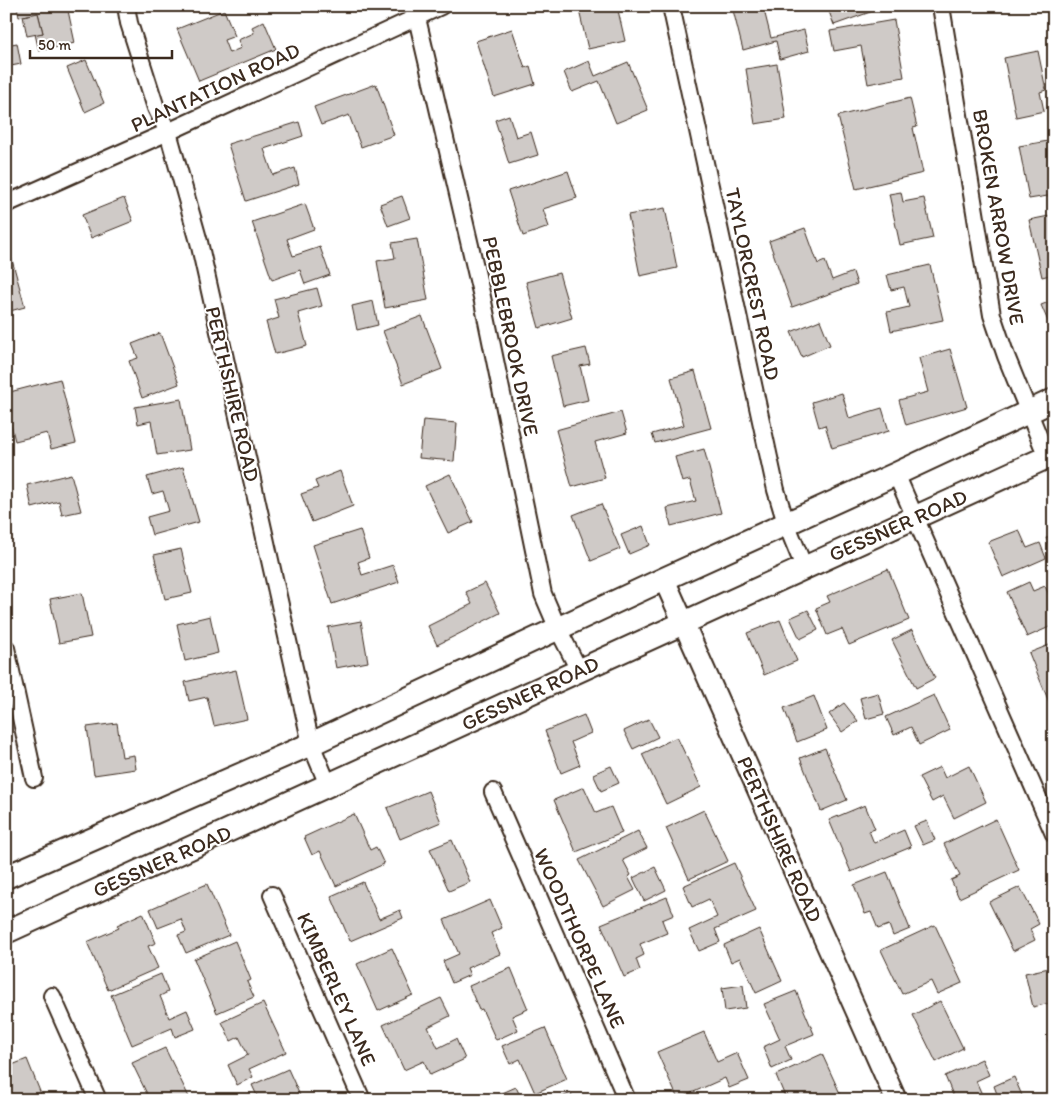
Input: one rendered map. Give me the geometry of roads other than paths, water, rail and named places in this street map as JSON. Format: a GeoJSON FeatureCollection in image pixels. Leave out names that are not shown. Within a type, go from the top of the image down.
{"type":"FeatureCollection","features":[{"type":"Feature","properties":{"kind":"main road"},"geometry":{"type":"LineString","coordinates":[[6,877],[311,744],[1054,400]]}},
{"type":"Feature","properties":{"kind":"main road","name":"GESSNER ROAD"},"geometry":{"type":"LineString","coordinates":[[6,932],[1050,455]]}},
{"type":"Feature","properties":{"kind":"street","name":"PERTHSHIRE ROAD"},"geometry":{"type":"LineString","coordinates":[[126,6],[129,23],[156,108],[168,132],[199,242],[311,744],[328,785]]}},
{"type":"Feature","properties":{"kind":"street","name":"PLANTATION ROAD"},"geometry":{"type":"LineString","coordinates":[[6,204],[168,132],[414,12],[441,6]]}},
{"type":"Feature","properties":{"kind":"street","name":"TAYLORCREST ROAD"},"geometry":{"type":"LineString","coordinates":[[671,6],[776,490],[786,523],[804,567]]}},
{"type":"Feature","properties":{"kind":"street","name":"BROKEN ARROW DRIVE"},"geometry":{"type":"LineString","coordinates":[[941,6],[992,315],[1027,412],[1050,455]]}},
{"type":"Feature","properties":{"kind":"street","name":"PEBBLEBROOK DRIVE"},"geometry":{"type":"LineString","coordinates":[[414,12],[482,297],[543,594],[579,670]]}},
{"type":"Feature","properties":{"kind":"street"},"geometry":{"type":"LineString","coordinates":[[896,474],[1054,834]]}},
{"type":"Feature","properties":{"kind":"street","name":"PERTHSHIRE ROAD"},"geometry":{"type":"LineString","coordinates":[[664,579],[896,1100]]}},
{"type":"Feature","properties":{"kind":"street"},"geometry":{"type":"LineString","coordinates":[[6,648],[34,778]]}},
{"type":"Feature","properties":{"kind":"street","name":"WOODTHORPE LANE"},"geometry":{"type":"LineString","coordinates":[[493,792],[627,1100]]}},
{"type":"Feature","properties":{"kind":"street","name":"KIMBERLEY LANE"},"geometry":{"type":"LineString","coordinates":[[272,895],[362,1100]]}},
{"type":"Feature","properties":{"kind":"street"},"geometry":{"type":"LineString","coordinates":[[52,996],[98,1100]]}}]}
